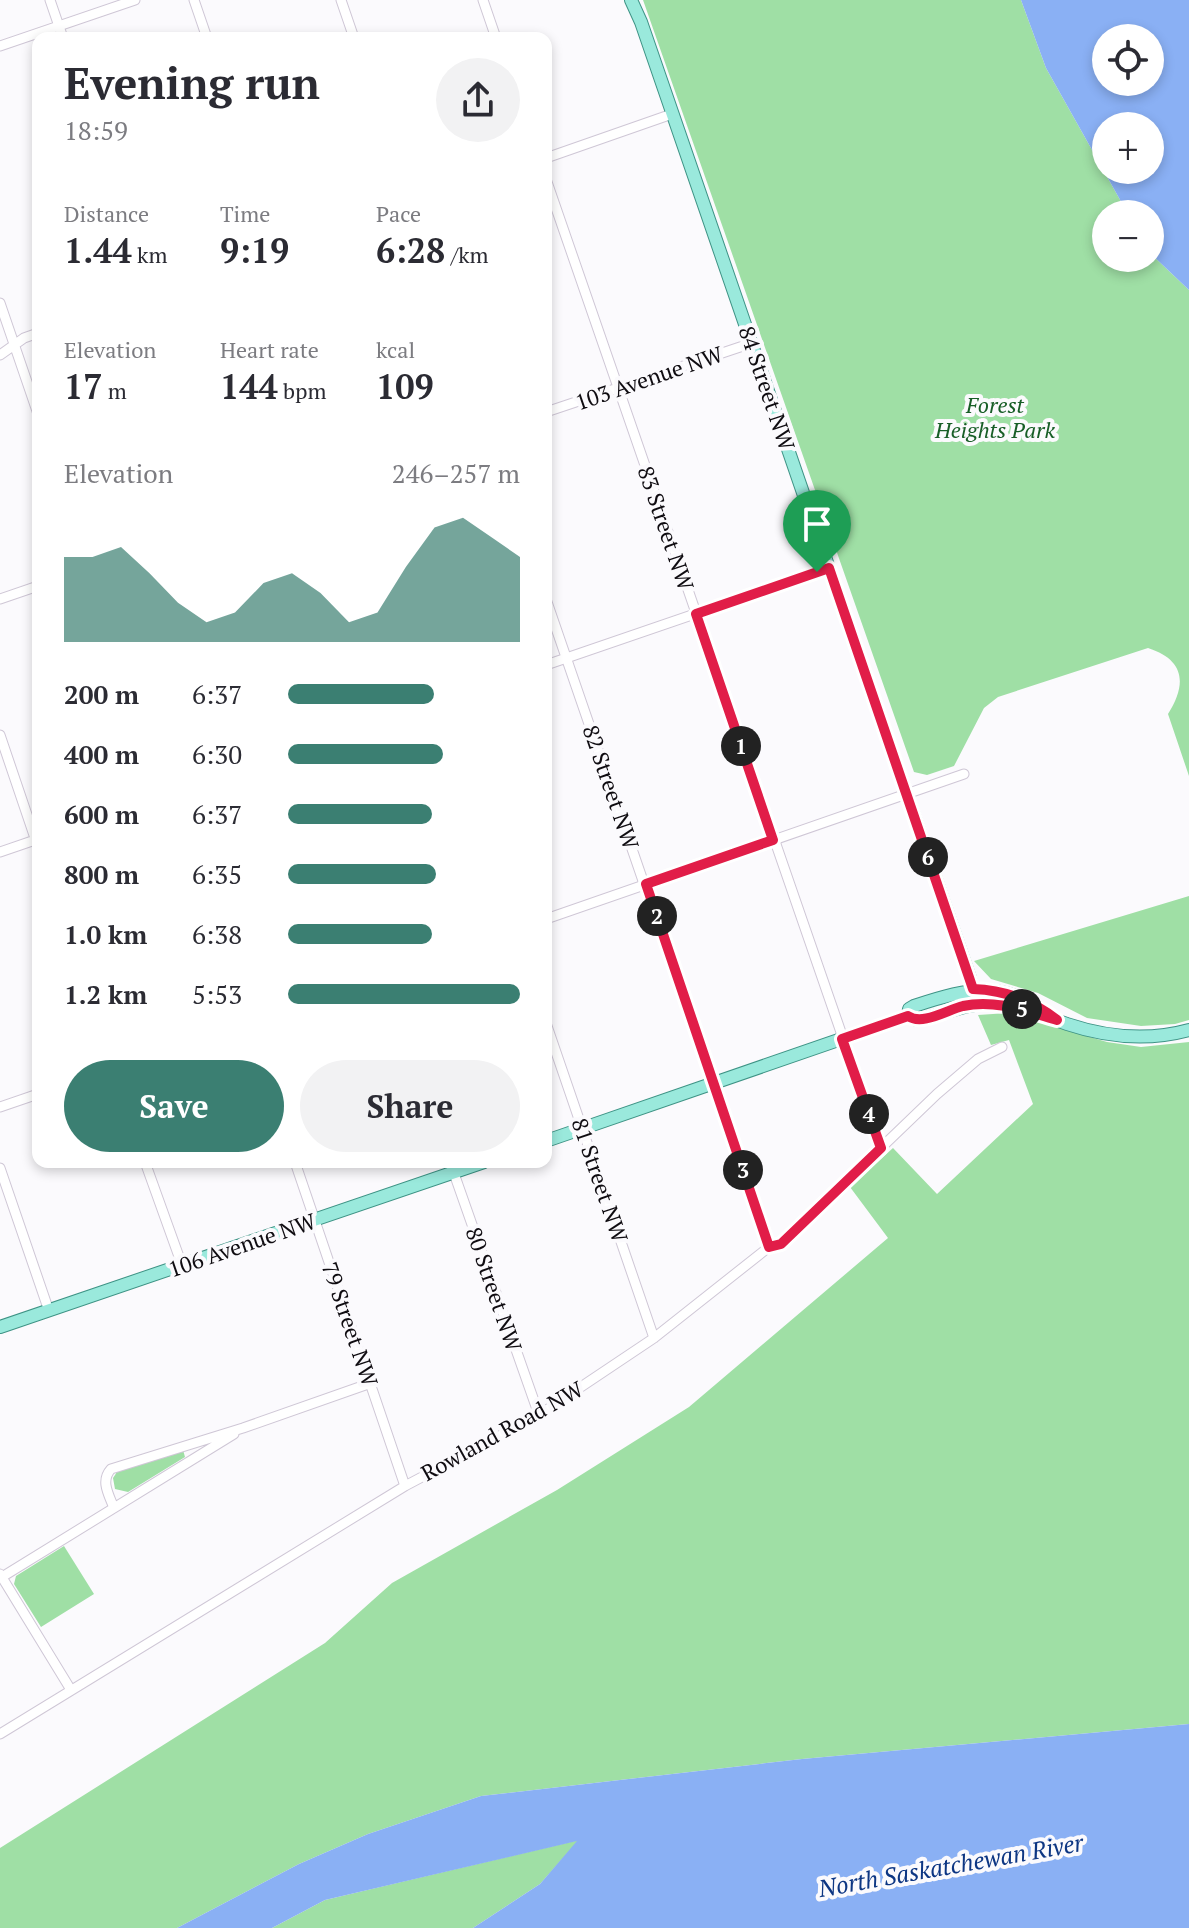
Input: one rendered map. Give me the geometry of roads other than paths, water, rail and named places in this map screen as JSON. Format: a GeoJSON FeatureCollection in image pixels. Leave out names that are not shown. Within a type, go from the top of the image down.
{"type":"FeatureCollection","features":[{"type":"Feature","properties":{"kind":"main road","name":"84 Street NW"},"geometry":{"type":"LineString","coordinates":[[631,0],[907,793],[973,989],[975,1004]]}},
{"type":"Feature","properties":{"kind":"main road"},"geometry":{"type":"LineString","coordinates":[[908,1016],[909,1009],[914,1006],[973,989],[998,991],[1021,998],[1041,1007],[1057,1020]]}},
{"type":"Feature","properties":{"kind":"main road"},"geometry":{"type":"LineString","coordinates":[[552,1139],[908,1016],[922,1020],[975,1004],[1024,1009],[1121,1036],[1162,1035],[1189,1030]]}},
{"type":"Feature","properties":{"kind":"main road","name":"106 Avenue NW"},"geometry":{"type":"LineString","coordinates":[[0,1327],[315,1220],[449,1168]]}},
{"type":"Feature","properties":{"kind":"street"},"geometry":{"type":"LineString","coordinates":[[50,0],[61,32]]}},
{"type":"Feature","properties":{"kind":"street"},"geometry":{"type":"LineString","coordinates":[[39,32],[135,0]]}},
{"type":"Feature","properties":{"kind":"street"},"geometry":{"type":"LineString","coordinates":[[194,0],[205,32]]}},
{"type":"Feature","properties":{"kind":"street"},"geometry":{"type":"LineString","coordinates":[[341,0],[352,32]]}},
{"type":"Feature","properties":{"kind":"street"},"geometry":{"type":"LineString","coordinates":[[483,0],[494,32]]}},
{"type":"Feature","properties":{"kind":"street"},"geometry":{"type":"LineString","coordinates":[[0,46],[32,35]]}},
{"type":"Feature","properties":{"kind":"street"},"geometry":{"type":"LineString","coordinates":[[552,156],[672,114]]}},
{"type":"Feature","properties":{"kind":"street","name":"83 Street NW"},"geometry":{"type":"LineString","coordinates":[[552,196],[881,1148]]}},
{"type":"Feature","properties":{"kind":"street"},"geometry":{"type":"LineString","coordinates":[[0,303],[32,396]]}},
{"type":"Feature","properties":{"kind":"street"},"geometry":{"type":"LineString","coordinates":[[0,355],[32,336]]}},
{"type":"Feature","properties":{"kind":"street","name":"103 Avenue NW"},"geometry":{"type":"LineString","coordinates":[[552,410],[752,343]]}},
{"type":"Feature","properties":{"kind":"street"},"geometry":{"type":"LineString","coordinates":[[552,663],[829,568]]}},
{"type":"Feature","properties":{"kind":"street"},"geometry":{"type":"LineString","coordinates":[[0,599],[32,588]]}},
{"type":"Feature","properties":{"kind":"street","name":"82 Street NW"},"geometry":{"type":"LineString","coordinates":[[552,617],[769,1247]]}},
{"type":"Feature","properties":{"kind":"street"},"geometry":{"type":"LineString","coordinates":[[0,735],[32,828]]}},
{"type":"Feature","properties":{"kind":"street"},"geometry":{"type":"LineString","coordinates":[[552,917],[964,774]]}},
{"type":"Feature","properties":{"kind":"street"},"geometry":{"type":"LineString","coordinates":[[0,852],[32,843]]}},
{"type":"Feature","properties":{"kind":"street","name":"81 Street NW"},"geometry":{"type":"LineString","coordinates":[[552,1040],[654,1338]]}},
{"type":"Feature","properties":{"kind":"street","name":"Rowland Road NW"},"geometry":{"type":"LineString","coordinates":[[0,1734],[405,1486],[539,1415],[654,1338],[769,1247],[781,1244],[968,1068],[1002,1047]]}},
{"type":"Feature","properties":{"kind":"street"},"geometry":{"type":"LineString","coordinates":[[0,1107],[32,1096]]}},
{"type":"Feature","properties":{"kind":"street"},"geometry":{"type":"LineString","coordinates":[[0,1168],[49,1311]]}},
{"type":"Feature","properties":{"kind":"street"},"geometry":{"type":"LineString","coordinates":[[147,1168],[182,1265]]}},
{"type":"Feature","properties":{"kind":"street","name":"79 Street NW"},"geometry":{"type":"LineString","coordinates":[[297,1168],[405,1486]]}},
{"type":"Feature","properties":{"kind":"street","name":"80 Street NW"},"geometry":{"type":"LineString","coordinates":[[452,1168],[539,1415]]}},
{"type":"Feature","properties":{"kind":"street"},"geometry":{"type":"LineString","coordinates":[[114,1508],[105,1484],[111,1469],[243,1428],[371,1383]]}},
{"type":"Feature","properties":{"kind":"street"},"geometry":{"type":"LineString","coordinates":[[71,1690],[1,1576],[243,1428]]}},
{"type":"Feature","properties":{"kind":"water"},"geometry":{"type":"Polygon","coordinates":[[[1021,0],[1189,0],[1189,290],[1164,266],[1164,200],[1120,200],[1111,184],[1164,184],[1164,112],[1092,112],[1092,150],[1046,68],[1021,0]]]}},
{"type":"Feature","properties":{"kind":"water","name":"North Saskatchewan River"},"geometry":{"type":"Polygon","coordinates":[[[1189,1724],[1189,1928],[473,1928],[540,1884],[577,1841],[325,1900],[272,1928],[177,1928],[299,1864],[368,1834],[481,1796],[802,1759],[1189,1724]]]}},
{"type":"Feature","properties":{"kind":"park label","name":"Forest Heights Park"},"geometry":{"type":"Point","coordinates":[995,418]}}]}
